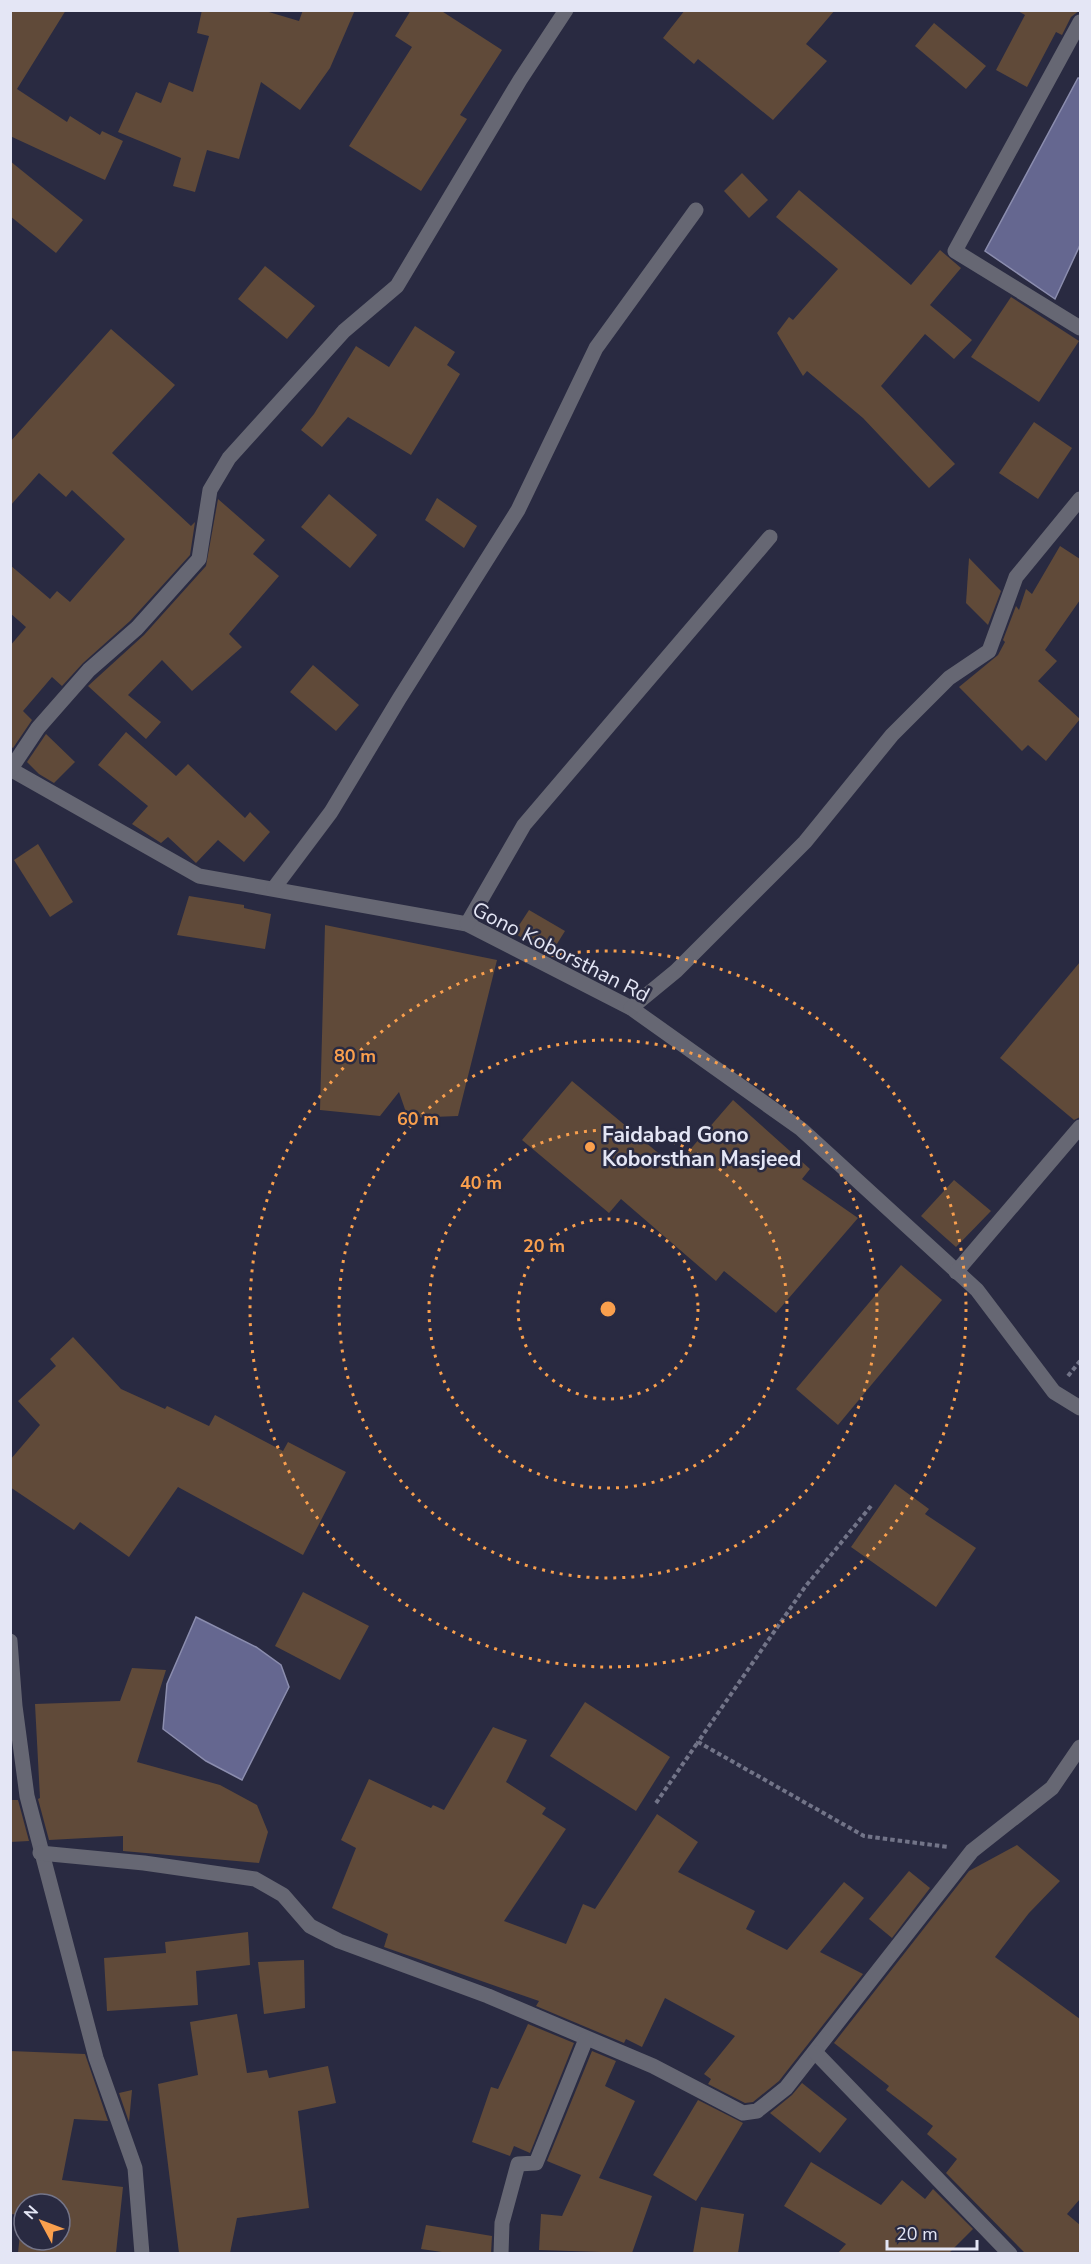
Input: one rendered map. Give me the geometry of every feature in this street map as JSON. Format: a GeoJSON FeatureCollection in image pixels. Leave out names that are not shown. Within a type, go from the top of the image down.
{"type":"FeatureCollection","features":[{"type":"Feature","properties":{"kind":"street"},"geometry":{"type":"LineString","coordinates":[[11,769],[38,729],[89,670],[137,628],[199,560],[210,490],[229,458],[344,331],[397,286],[519,80],[566,10]]}},
{"type":"Feature","properties":{"kind":"street"},"geometry":{"type":"LineString","coordinates":[[1080,22],[955,251],[1080,328]]}},
{"type":"Feature","properties":{"kind":"street"},"geometry":{"type":"LineString","coordinates":[[274,888],[331,812],[518,510],[596,348],[696,210]]}},
{"type":"Feature","properties":{"kind":"street"},"geometry":{"type":"LineString","coordinates":[[631,1008],[676,970],[805,842],[892,735],[949,678],[989,651],[1016,577],[1080,500]]}},
{"type":"Feature","properties":{"kind":"street"},"geometry":{"type":"LineString","coordinates":[[467,924],[524,825],[770,537]]}},
{"type":"Feature","properties":{"kind":"street","name":"Gono Koborsthan Rd"},"geometry":{"type":"LineString","coordinates":[[11,769],[199,876],[467,924],[631,1008],[801,1129],[977,1290],[1054,1392],[1080,1408]]}},
{"type":"Feature","properties":{"kind":"street"},"geometry":{"type":"LineString","coordinates":[[956,1272],[1080,1127]]}},
{"type":"Feature","properties":{"kind":"street"},"geometry":{"type":"LineString","coordinates":[[10,1641],[15,1706],[27,1796],[40,1853],[96,2058],[135,2168],[142,2253]]}},
{"type":"Feature","properties":{"kind":"street"},"geometry":{"type":"LineString","coordinates":[[40,1853],[144,1863],[255,1879],[283,1895],[310,1926],[339,1941],[488,1996],[653,2066],[742,2113],[758,2111],[786,2088],[816,2053],[972,1851],[1052,1788],[1080,1747]]}},
{"type":"Feature","properties":{"kind":"street"},"geometry":{"type":"LineString","coordinates":[[501,2253],[502,2223],[518,2164],[536,2163],[586,2039]]}},
{"type":"Feature","properties":{"kind":"street"},"geometry":{"type":"LineString","coordinates":[[816,2053],[1010,2253]]}},
{"type":"Feature","properties":{"kind":"path"},"geometry":{"type":"LineString","coordinates":[[656,1803],[805,1587],[871,1506]]}},
{"type":"Feature","properties":{"kind":"path"},"geometry":{"type":"LineString","coordinates":[[698,1742],[864,1836],[972,1851]]}},
{"type":"Feature","properties":{"kind":"water"},"geometry":{"type":"Polygon","coordinates":[[[1080,78],[1080,245],[1055,299],[985,251],[1080,78]]]}},
{"type":"Feature","properties":{"kind":"water"},"geometry":{"type":"Polygon","coordinates":[[[196,1617],[256,1647],[281,1665],[289,1687],[242,1780],[206,1761],[163,1729],[167,1684],[196,1617]]]}},
{"type":"Feature","properties":{"kind":"building"},"geometry":{"type":"Polygon","coordinates":[[[10,10],[66,10],[17,89],[67,122],[70,116],[100,135],[102,131],[123,141],[105,180],[10,136],[10,10]]]}},
{"type":"Feature","properties":{"kind":"building"},"geometry":{"type":"Polygon","coordinates":[[[202,10],[262,10],[299,21],[303,10],[355,10],[330,68],[300,110],[261,82],[239,159],[207,150],[195,192],[173,186],[181,158],[118,132],[136,92],[161,103],[169,82],[193,92],[209,36],[197,33],[202,10]]]}},
{"type":"Feature","properties":{"kind":"building"},"geometry":{"type":"Polygon","coordinates":[[[411,10],[440,10],[502,50],[460,115],[467,119],[421,191],[349,146],[412,47],[395,36],[411,10]]]}},
{"type":"Feature","properties":{"kind":"building"},"geometry":{"type":"Polygon","coordinates":[[[685,10],[835,10],[806,44],[827,61],[773,120],[698,59],[694,64],[663,38],[685,10]]]}},
{"type":"Feature","properties":{"kind":"building"},"geometry":{"type":"Polygon","coordinates":[[[1016,10],[1080,10],[1071,17],[1062,35],[1056,32],[1027,87],[996,70],[1025,15],[1016,10]]]}},
{"type":"Feature","properties":{"kind":"building"},"geometry":{"type":"Polygon","coordinates":[[[934,23],[986,66],[966,89],[915,46],[934,23]]]}},
{"type":"Feature","properties":{"kind":"building"},"geometry":{"type":"Polygon","coordinates":[[[10,161],[83,220],[56,253],[10,216],[10,161]]]}},
{"type":"Feature","properties":{"kind":"building"},"geometry":{"type":"Polygon","coordinates":[[[742,173],[768,200],[749,218],[724,191],[742,173]]]}},
{"type":"Feature","properties":{"kind":"building"},"geometry":{"type":"Polygon","coordinates":[[[799,190],[911,285],[940,250],[961,268],[930,305],[972,340],[954,359],[925,334],[881,386],[955,464],[929,488],[863,418],[807,371],[803,376],[777,333],[789,317],[793,320],[838,269],[776,217],[799,190]]]}},
{"type":"Feature","properties":{"kind":"building"},"geometry":{"type":"Polygon","coordinates":[[[265,266],[315,306],[287,339],[238,299],[265,266]]]}},
{"type":"Feature","properties":{"kind":"building"},"geometry":{"type":"Polygon","coordinates":[[[1011,297],[1079,341],[1039,402],[971,357],[1011,297]]]}},
{"type":"Feature","properties":{"kind":"building"},"geometry":{"type":"Polygon","coordinates":[[[415,326],[455,352],[447,365],[460,374],[411,455],[348,417],[322,447],[301,430],[314,414],[356,346],[389,367],[415,326]]]}},
{"type":"Feature","properties":{"kind":"building"},"geometry":{"type":"Polygon","coordinates":[[[111,329],[175,385],[112,453],[191,526],[195,522],[190,555],[130,621],[83,663],[62,686],[52,677],[23,711],[32,720],[13,748],[10,746],[10,646],[26,627],[10,613],[10,565],[50,599],[57,591],[70,602],[125,539],[72,490],[66,497],[39,473],[10,506],[10,442],[111,329]]]}},
{"type":"Feature","properties":{"kind":"building"},"geometry":{"type":"Polygon","coordinates":[[[1034,422],[1072,448],[1038,499],[999,473],[1034,422]]]}},
{"type":"Feature","properties":{"kind":"building"},"geometry":{"type":"Polygon","coordinates":[[[329,494],[377,535],[350,568],[301,527],[329,494]]]}},
{"type":"Feature","properties":{"kind":"building"},"geometry":{"type":"Polygon","coordinates":[[[437,498],[477,526],[464,548],[425,520],[437,498]]]}},
{"type":"Feature","properties":{"kind":"building"},"geometry":{"type":"Polygon","coordinates":[[[218,499],[265,540],[253,554],[279,576],[229,634],[242,647],[192,691],[162,660],[128,695],[161,722],[146,739],[88,686],[144,635],[206,566],[218,499]]]}},
{"type":"Feature","properties":{"kind":"building"},"geometry":{"type":"Polygon","coordinates":[[[1060,546],[1080,559],[1080,600],[1045,650],[1057,661],[1038,681],[1080,719],[1046,761],[1028,745],[1022,751],[959,687],[998,655],[1005,642],[1003,640],[1016,606],[1019,610],[1026,589],[1032,594],[1060,546]]]}},
{"type":"Feature","properties":{"kind":"building"},"geometry":{"type":"Polygon","coordinates":[[[969,558],[1001,591],[988,625],[966,603],[969,558]]]}},
{"type":"Feature","properties":{"kind":"building"},"geometry":{"type":"Polygon","coordinates":[[[313,665],[359,705],[336,731],[290,692],[313,665]]]}},
{"type":"Feature","properties":{"kind":"building"},"geometry":{"type":"Polygon","coordinates":[[[126,732],[176,776],[188,764],[245,818],[250,812],[270,832],[244,862],[218,840],[196,863],[168,837],[161,843],[132,824],[148,806],[98,765],[126,732]]]}},
{"type":"Feature","properties":{"kind":"building"},"geometry":{"type":"Polygon","coordinates":[[[46,734],[75,762],[54,783],[39,774],[27,762],[46,734]]]}},
{"type":"Feature","properties":{"kind":"building"},"geometry":{"type":"Polygon","coordinates":[[[38,844],[73,902],[50,917],[14,860],[38,844]]]}},
{"type":"Feature","properties":{"kind":"building"},"geometry":{"type":"Polygon","coordinates":[[[189,896],[244,905],[244,908],[271,914],[265,949],[177,935],[189,896]]]}},
{"type":"Feature","properties":{"kind":"building"},"geometry":{"type":"Polygon","coordinates":[[[529,910],[565,931],[550,955],[514,933],[529,910]]]}},
{"type":"Feature","properties":{"kind":"building"},"geometry":{"type":"Polygon","coordinates":[[[325,925],[497,960],[458,1116],[408,1118],[399,1092],[380,1116],[320,1110],[325,925]]]}},
{"type":"Feature","properties":{"kind":"building"},"geometry":{"type":"Polygon","coordinates":[[[1080,962],[1080,1117],[1074,1120],[1000,1058],[1080,962]]]}},
{"type":"Feature","properties":{"kind":"building"},"geometry":{"type":"Polygon","coordinates":[[[572,1081],[675,1167],[733,1100],[810,1169],[802,1179],[858,1218],[776,1313],[724,1271],[716,1281],[621,1199],[609,1213],[522,1140],[572,1081]]]}},
{"type":"Feature","properties":{"kind":"building"},"geometry":{"type":"Polygon","coordinates":[[[954,1180],[991,1211],[956,1247],[921,1216],[954,1180]]]}},
{"type":"Feature","properties":{"kind":"building"},"geometry":{"type":"Polygon","coordinates":[[[901,1265],[942,1300],[838,1425],[796,1389],[901,1265]]]}},
{"type":"Feature","properties":{"kind":"building"},"geometry":{"type":"Polygon","coordinates":[[[73,1337],[121,1389],[165,1409],[167,1406],[209,1426],[215,1415],[283,1451],[288,1442],[346,1472],[303,1555],[178,1487],[129,1557],[80,1522],[74,1530],[10,1487],[10,1460],[40,1425],[18,1401],[56,1366],[50,1359],[73,1337]]]}},
{"type":"Feature","properties":{"kind":"building"},"geometry":{"type":"Polygon","coordinates":[[[895,1484],[929,1509],[925,1514],[976,1548],[936,1607],[851,1547],[895,1484]]]}},
{"type":"Feature","properties":{"kind":"building"},"geometry":{"type":"Polygon","coordinates":[[[303,1592],[369,1626],[340,1680],[275,1646],[303,1592]]]}},
{"type":"Feature","properties":{"kind":"building"},"geometry":{"type":"Polygon","coordinates":[[[132,1668],[166,1670],[137,1762],[220,1785],[257,1805],[268,1832],[259,1863],[123,1851],[123,1836],[49,1840],[38,1799],[40,1798],[35,1704],[120,1701],[132,1668]]]}},
{"type":"Feature","properties":{"kind":"building"},"geometry":{"type":"Polygon","coordinates":[[[585,1702],[670,1757],[636,1811],[550,1756],[585,1702]]]}},
{"type":"Feature","properties":{"kind":"building"},"geometry":{"type":"Polygon","coordinates":[[[493,1727],[527,1740],[506,1782],[546,1808],[542,1814],[566,1829],[504,1921],[566,1944],[583,1904],[595,1909],[657,1814],[698,1842],[678,1872],[755,1911],[746,1929],[787,1950],[844,1882],[864,1898],[820,1952],[863,1974],[779,2081],[753,2102],[745,2103],[708,2084],[711,2079],[704,2074],[735,2036],[665,1998],[642,2047],[626,2039],[624,2043],[536,2006],[539,2001],[384,1947],[388,1934],[332,1908],[356,1848],[341,1840],[369,1779],[431,1808],[433,1805],[444,1810],[493,1727]]]}},
{"type":"Feature","properties":{"kind":"building"},"geometry":{"type":"Polygon","coordinates":[[[10,1800],[18,1800],[29,1841],[10,1842],[10,1800]]]}},
{"type":"Feature","properties":{"kind":"building"},"geometry":{"type":"Polygon","coordinates":[[[1017,1845],[1060,1881],[1029,1913],[995,1957],[1080,2019],[1080,2199],[1067,2214],[1080,2225],[1080,2253],[1025,2253],[946,2173],[957,2159],[927,2134],[933,2126],[886,2090],[889,2086],[834,2043],[969,1871],[1017,1845]]]}},
{"type":"Feature","properties":{"kind":"building"},"geometry":{"type":"Polygon","coordinates":[[[909,1871],[930,1888],[892,1938],[869,1919],[909,1871]]]}},
{"type":"Feature","properties":{"kind":"building"},"geometry":{"type":"Polygon","coordinates":[[[248,1932],[250,1965],[196,1971],[198,2005],[107,2011],[104,1958],[166,1953],[165,1942],[248,1932]]]}},
{"type":"Feature","properties":{"kind":"building"},"geometry":{"type":"Polygon","coordinates":[[[304,1960],[305,2008],[264,2014],[258,1962],[304,1960]]]}},
{"type":"Feature","properties":{"kind":"building"},"geometry":{"type":"Polygon","coordinates":[[[237,2014],[247,2073],[267,2070],[269,2078],[328,2066],[336,2103],[298,2111],[309,2208],[237,2218],[230,2253],[179,2253],[158,2084],[198,2075],[190,2022],[237,2014]]]}},
{"type":"Feature","properties":{"kind":"building"},"geometry":{"type":"Polygon","coordinates":[[[528,2024],[574,2043],[530,2153],[514,2146],[510,2156],[472,2142],[491,2087],[498,2089],[528,2024]]]}},
{"type":"Feature","properties":{"kind":"building"},"geometry":{"type":"Polygon","coordinates":[[[10,2051],[85,2054],[108,2121],[74,2119],[62,2180],[123,2187],[116,2253],[18,2253],[72,2252],[72,2192],[12,2192],[12,2214],[10,2214],[10,2051]]]}},
{"type":"Feature","properties":{"kind":"building"},"geometry":{"type":"Polygon","coordinates":[[[592,2051],[616,2061],[605,2086],[635,2101],[599,2178],[652,2196],[632,2253],[539,2250],[541,2214],[562,2216],[581,2175],[547,2161],[592,2051]]]}},
{"type":"Feature","properties":{"kind":"building"},"geometry":{"type":"Polygon","coordinates":[[[802,2083],[847,2119],[820,2153],[770,2113],[792,2095],[802,2083]]]}},
{"type":"Feature","properties":{"kind":"building"},"geometry":{"type":"Polygon","coordinates":[[[132,2090],[129,2122],[119,2093],[132,2090]]]}},
{"type":"Feature","properties":{"kind":"building"},"geometry":{"type":"Polygon","coordinates":[[[698,2100],[743,2123],[696,2201],[653,2175],[698,2100]]]}},
{"type":"Feature","properties":{"kind":"building"},"geometry":{"type":"Polygon","coordinates":[[[811,2162],[881,2205],[902,2180],[925,2199],[933,2189],[973,2229],[949,2253],[838,2253],[846,2244],[784,2206],[811,2162]]]}},
{"type":"Feature","properties":{"kind":"building"},"geometry":{"type":"Polygon","coordinates":[[[701,2207],[744,2214],[738,2253],[693,2253],[701,2207]]]}},
{"type":"Feature","properties":{"kind":"building"},"geometry":{"type":"Polygon","coordinates":[[[426,2225],[492,2236],[491,2253],[449,2253],[421,2249],[426,2225]]]}},
{"type":"Feature","properties":{"kind":"place","name":"Faidabad Gono Koborsthan Masjeed"},"geometry":{"type":"Point","coordinates":[590,1147]}}]}
